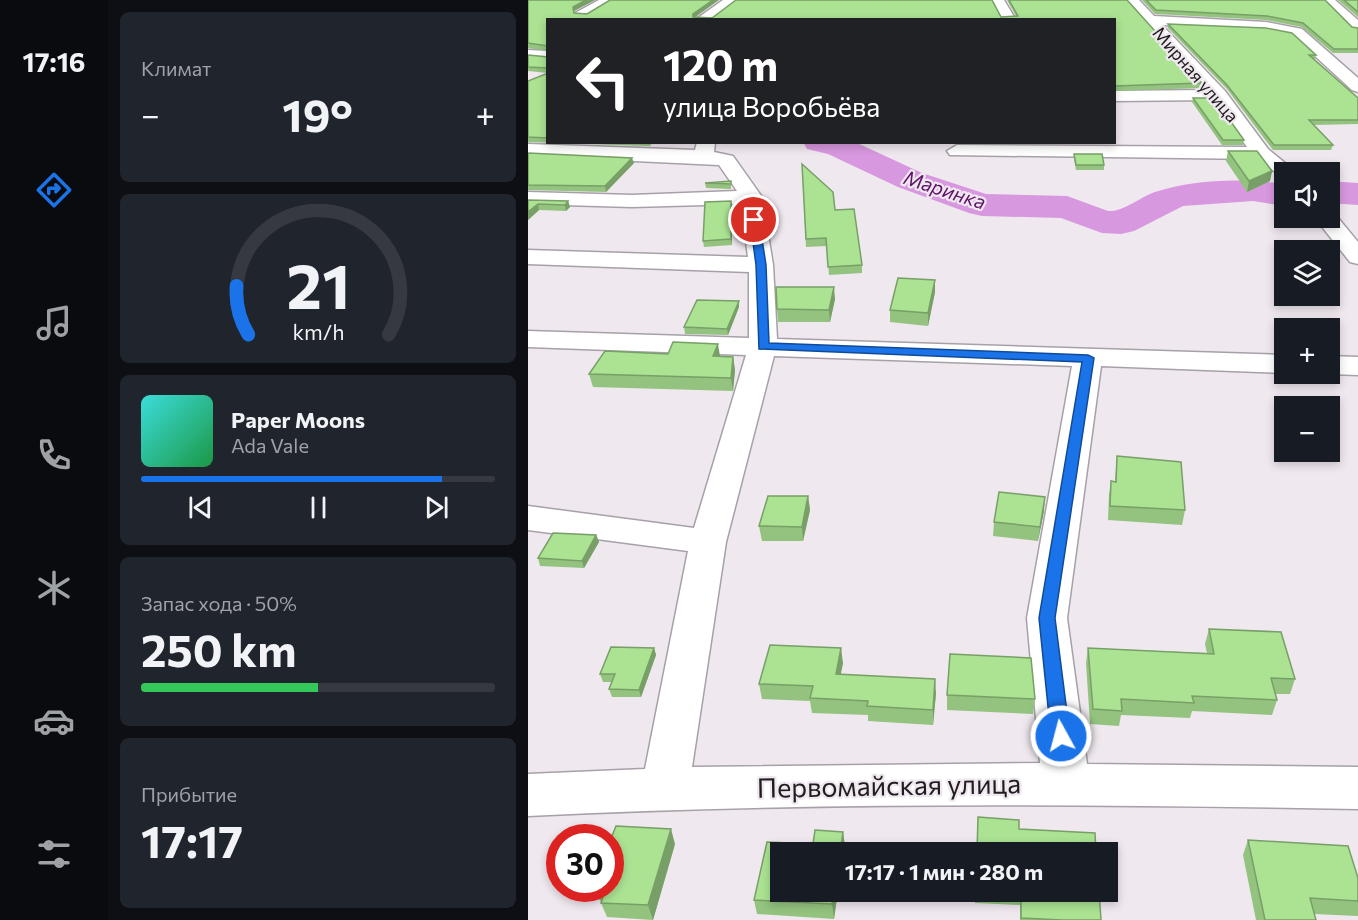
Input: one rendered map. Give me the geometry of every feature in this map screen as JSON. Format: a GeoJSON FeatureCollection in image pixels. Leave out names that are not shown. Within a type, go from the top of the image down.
{"type":"FeatureCollection","features":[{"type":"Feature","properties":{"kind":"street"},"geometry":{"type":"LineString","coordinates":[[582,13],[609,0]]}},
{"type":"Feature","properties":{"kind":"street"},"geometry":{"type":"LineString","coordinates":[[998,0],[1009,18]]}},
{"type":"Feature","properties":{"kind":"street","name":"Мирная улица"},"geometry":{"type":"LineString","coordinates":[[1132,0],[1219,95],[1261,153],[1274,163]]}},
{"type":"Feature","properties":{"kind":"street"},"geometry":{"type":"LineString","coordinates":[[1328,0],[1358,27]]}},
{"type":"Feature","properties":{"kind":"street"},"geometry":{"type":"LineString","coordinates":[[704,18],[730,2]]}},
{"type":"Feature","properties":{"kind":"street"},"geometry":{"type":"LineString","coordinates":[[712,18],[730,2]]}},
{"type":"Feature","properties":{"kind":"street"},"geometry":{"type":"LineString","coordinates":[[1148,20],[1266,26],[1297,32],[1336,64],[1357,85]]}},
{"type":"Feature","properties":{"kind":"street"},"geometry":{"type":"LineString","coordinates":[[528,54],[546,56]]}},
{"type":"Feature","properties":{"kind":"street"},"geometry":{"type":"LineString","coordinates":[[1336,64],[1358,64]]}},
{"type":"Feature","properties":{"kind":"street"},"geometry":{"type":"LineString","coordinates":[[1116,96],[1219,95]]}},
{"type":"Feature","properties":{"kind":"street"},"geometry":{"type":"LineString","coordinates":[[528,150],[705,149],[726,160],[751,197],[761,265],[763,346],[708,542],[665,787]]}},
{"type":"Feature","properties":{"kind":"street"},"geometry":{"type":"LineString","coordinates":[[957,151],[1261,153]]}},
{"type":"Feature","properties":{"kind":"street"},"geometry":{"type":"LineString","coordinates":[[528,198],[632,201],[751,197]]}},
{"type":"Feature","properties":{"kind":"street"},"geometry":{"type":"LineString","coordinates":[[1334,228],[1358,257]]}},
{"type":"Feature","properties":{"kind":"street"},"geometry":{"type":"LineString","coordinates":[[528,257],[761,265]]}},
{"type":"Feature","properties":{"kind":"street"},"geometry":{"type":"LineString","coordinates":[[528,339],[1274,364]]}},
{"type":"Feature","properties":{"kind":"street"},"geometry":{"type":"LineString","coordinates":[[1066,783],[1047,618],[1088,358]]}},
{"type":"Feature","properties":{"kind":"street"},"geometry":{"type":"LineString","coordinates":[[1340,365],[1358,366]]}},
{"type":"Feature","properties":{"kind":"street"},"geometry":{"type":"LineString","coordinates":[[528,518],[708,542]]}},
{"type":"Feature","properties":{"kind":"street","name":"Первомайская улица"},"geometry":{"type":"LineString","coordinates":[[528,795],[665,787],[1066,783],[1358,788]]}},
{"type":"Feature","properties":{"kind":"building"},"geometry":{"type":"Polygon","coordinates":[[[528,0],[586,0],[573,7],[574,13],[587,14],[610,0],[713,0],[693,14],[693,17],[712,18],[546,18],[546,46],[528,43],[528,0]]]}},
{"type":"Feature","properties":{"kind":"building"},"geometry":{"type":"Polygon","coordinates":[[[736,0],[992,0],[1001,17],[1018,16],[1009,0],[1127,0],[1202,83],[1116,86],[1116,18],[712,18],[736,0]]]}},
{"type":"Feature","properties":{"kind":"building"},"geometry":{"type":"Polygon","coordinates":[[[1146,0],[1325,0],[1352,27],[1358,28],[1358,49],[1334,49],[1303,23],[1267,16],[1156,10],[1146,0]]]}},
{"type":"Feature","properties":{"kind":"building"},"geometry":{"type":"Polygon","coordinates":[[[1344,0],[1358,0],[1358,12],[1344,0]]]}},
{"type":"Feature","properties":{"kind":"building"},"geometry":{"type":"Polygon","coordinates":[[[1168,24],[1266,28],[1292,33],[1316,55],[1309,55],[1358,98],[1358,120],[1309,120],[1333,145],[1274,145],[1227,85],[1168,24]]]}},
{"type":"Feature","properties":{"kind":"building"},"geometry":{"type":"Polygon","coordinates":[[[528,55],[546,57],[546,68],[528,67],[528,55]]]}},
{"type":"Feature","properties":{"kind":"building"},"geometry":{"type":"Polygon","coordinates":[[[546,74],[546,138],[528,137],[528,81],[546,74]]]}},
{"type":"Feature","properties":{"kind":"building"},"geometry":{"type":"Polygon","coordinates":[[[1193,98],[1214,98],[1244,140],[1223,140],[1193,98]]]}},
{"type":"Feature","properties":{"kind":"building"},"geometry":{"type":"Polygon","coordinates":[[[1228,151],[1257,151],[1272,171],[1249,181],[1228,151]]]}},
{"type":"Feature","properties":{"kind":"building"},"geometry":{"type":"Polygon","coordinates":[[[528,153],[632,158],[605,186],[528,185],[528,153]]]}},
{"type":"Feature","properties":{"kind":"building"},"geometry":{"type":"Polygon","coordinates":[[[1074,154],[1102,154],[1104,165],[1076,165],[1074,154]]]}},
{"type":"Feature","properties":{"kind":"building"},"geometry":{"type":"Polygon","coordinates":[[[802,164],[833,192],[835,210],[854,209],[862,265],[828,267],[826,238],[806,239],[802,164]]]}},
{"type":"Feature","properties":{"kind":"building"},"geometry":{"type":"Polygon","coordinates":[[[731,181],[731,184],[705,183],[731,181]]]}},
{"type":"Feature","properties":{"kind":"building"},"geometry":{"type":"Polygon","coordinates":[[[528,200],[568,201],[565,205],[538,204],[528,212],[528,200]]]}},
{"type":"Feature","properties":{"kind":"building"},"geometry":{"type":"Polygon","coordinates":[[[731,201],[731,239],[703,241],[705,202],[731,201]]]}},
{"type":"Feature","properties":{"kind":"building"},"geometry":{"type":"Polygon","coordinates":[[[898,278],[935,280],[928,313],[890,310],[898,278]]]}},
{"type":"Feature","properties":{"kind":"building"},"geometry":{"type":"Polygon","coordinates":[[[776,287],[834,287],[829,310],[777,309],[776,287]]]}},
{"type":"Feature","properties":{"kind":"building"},"geometry":{"type":"Polygon","coordinates":[[[697,300],[739,301],[727,329],[684,327],[697,300]]]}},
{"type":"Feature","properties":{"kind":"building"},"geometry":{"type":"Polygon","coordinates":[[[673,342],[718,344],[713,356],[733,357],[731,378],[589,374],[605,351],[668,354],[673,342]]]}},
{"type":"Feature","properties":{"kind":"building"},"geometry":{"type":"Polygon","coordinates":[[[1117,456],[1181,462],[1185,510],[1110,506],[1111,481],[1116,482],[1117,456]]]}},
{"type":"Feature","properties":{"kind":"building"},"geometry":{"type":"Polygon","coordinates":[[[999,492],[1045,497],[1040,527],[994,522],[999,492]]]}},
{"type":"Feature","properties":{"kind":"building"},"geometry":{"type":"Polygon","coordinates":[[[768,496],[808,496],[802,527],[759,526],[768,496]]]}},
{"type":"Feature","properties":{"kind":"building"},"geometry":{"type":"Polygon","coordinates":[[[553,533],[596,535],[582,561],[538,558],[553,533]]]}},
{"type":"Feature","properties":{"kind":"building"},"geometry":{"type":"Polygon","coordinates":[[[1209,629],[1281,632],[1295,679],[1271,678],[1277,700],[1192,696],[1194,703],[1121,699],[1122,711],[1093,709],[1088,648],[1214,654],[1209,629]]]}},
{"type":"Feature","properties":{"kind":"building"},"geometry":{"type":"Polygon","coordinates":[[[770,645],[841,648],[836,674],[935,679],[933,710],[867,706],[868,701],[810,698],[813,686],[759,684],[770,645]]]}},
{"type":"Feature","properties":{"kind":"building"},"geometry":{"type":"Polygon","coordinates":[[[611,647],[654,648],[639,690],[609,689],[615,674],[600,674],[611,647]]]}},
{"type":"Feature","properties":{"kind":"building"},"geometry":{"type":"Polygon","coordinates":[[[950,654],[1031,658],[1035,699],[947,695],[950,654]]]}},
{"type":"Feature","properties":{"kind":"building"},"geometry":{"type":"Polygon","coordinates":[[[978,817],[1019,820],[1019,829],[1095,833],[1095,842],[977,842],[978,817]]]}},
{"type":"Feature","properties":{"kind":"building"},"geometry":{"type":"Polygon","coordinates":[[[624,826],[671,829],[648,905],[601,903],[624,902],[624,826]]]}},
{"type":"Feature","properties":{"kind":"building"},"geometry":{"type":"Polygon","coordinates":[[[815,830],[843,832],[842,842],[813,842],[815,830]]]}},
{"type":"Feature","properties":{"kind":"building"},"geometry":{"type":"Polygon","coordinates":[[[1248,840],[1348,846],[1358,878],[1358,901],[1310,898],[1316,920],[1265,920],[1248,840]]]}},
{"type":"Feature","properties":{"kind":"building"},"geometry":{"type":"Polygon","coordinates":[[[767,842],[770,842],[770,901],[754,900],[767,842]]]}},
{"type":"Feature","properties":{"kind":"building"},"geometry":{"type":"Polygon","coordinates":[[[793,902],[832,902],[832,904],[793,902]]]}},
{"type":"Feature","properties":{"kind":"building"},"geometry":{"type":"Polygon","coordinates":[[[1021,902],[1100,902],[1101,920],[1021,918],[1021,902]]]}},
{"type":"Feature","properties":{"kind":"waterway","name":"Маринка"},"geometry":{"type":"LineString","coordinates":[[826,144],[839,147],[910,180],[982,205],[1067,207],[1102,222],[1121,223],[1160,202],[1179,196],[1253,190],[1274,193]]}},
{"type":"Feature","properties":{"kind":"waterway","name":"Маринка"},"geometry":{"type":"LineString","coordinates":[[1340,193],[1358,194]]}},
{"type":"Feature","properties":{"kind":"route"},"geometry":{"type":"LineString","coordinates":[[754,220],[761,265],[763,346],[1088,358],[1047,618],[1061,736]]}}]}
